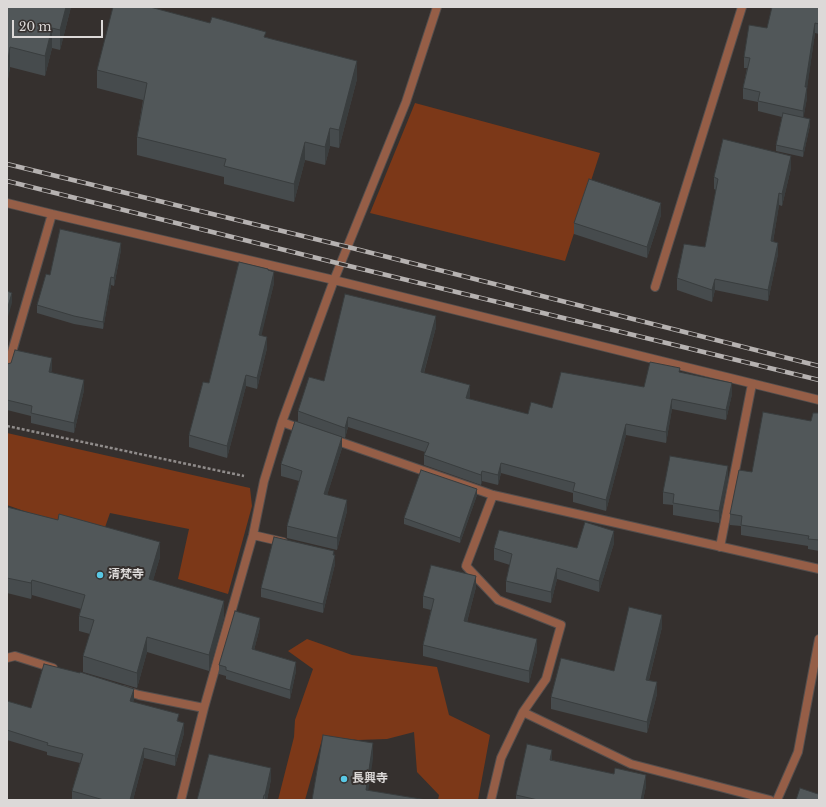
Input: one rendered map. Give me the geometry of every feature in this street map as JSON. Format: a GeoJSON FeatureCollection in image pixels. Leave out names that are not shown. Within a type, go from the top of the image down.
{"type":"FeatureCollection","features":[{"type":"Feature","properties":{"kind":"street"},"geometry":{"type":"LineString","coordinates":[[180,800],[204,708],[253,535],[264,481],[282,422],[334,280],[406,102],[437,7]]}},
{"type":"Feature","properties":{"kind":"street"},"geometry":{"type":"LineString","coordinates":[[655,287],[742,7]]}},
{"type":"Feature","properties":{"kind":"street"},"geometry":{"type":"LineString","coordinates":[[7,203],[334,280],[819,400]]}},
{"type":"Feature","properties":{"kind":"street"},"geometry":{"type":"LineString","coordinates":[[7,368],[52,214]]}},
{"type":"Feature","properties":{"kind":"street"},"geometry":{"type":"LineString","coordinates":[[720,547],[752,384]]}},
{"type":"Feature","properties":{"kind":"street"},"geometry":{"type":"LineString","coordinates":[[282,422],[312,433]]}},
{"type":"Feature","properties":{"kind":"street"},"geometry":{"type":"LineString","coordinates":[[327,438],[493,495],[819,569]]}},
{"type":"Feature","properties":{"kind":"street"},"geometry":{"type":"LineString","coordinates":[[491,800],[501,758],[523,712],[546,679],[561,624],[498,600],[466,566],[493,495]]}},
{"type":"Feature","properties":{"kind":"street"},"geometry":{"type":"LineString","coordinates":[[253,535],[290,544]]}},
{"type":"Feature","properties":{"kind":"street"},"geometry":{"type":"LineString","coordinates":[[777,800],[798,752],[819,639]]}},
{"type":"Feature","properties":{"kind":"street"},"geometry":{"type":"LineString","coordinates":[[7,658],[14,656],[58,670]]}},
{"type":"Feature","properties":{"kind":"street"},"geometry":{"type":"LineString","coordinates":[[117,688],[139,695],[204,708]]}},
{"type":"Feature","properties":{"kind":"street"},"geometry":{"type":"LineString","coordinates":[[523,712],[631,764],[770,800]]}},
{"type":"Feature","properties":{"kind":"path"},"geometry":{"type":"LineString","coordinates":[[7,426],[264,481]]}},
{"type":"Feature","properties":{"kind":"shaded area"},"geometry":{"type":"Polygon","coordinates":[[[415,103],[600,153],[565,261],[370,213],[415,103]]]}},
{"type":"Feature","properties":{"kind":"shaded area"},"geometry":{"type":"Polygon","coordinates":[[[7,433],[250,488],[252,506],[228,594],[178,579],[189,529],[110,513],[103,533],[69,527],[7,505],[7,433]]]}},
{"type":"Feature","properties":{"kind":"shaded area"},"geometry":{"type":"Polygon","coordinates":[[[307,639],[352,655],[437,667],[449,715],[490,735],[478,800],[438,800],[439,795],[417,772],[414,732],[387,739],[358,740],[323,736],[305,800],[278,800],[294,737],[295,720],[313,669],[288,651],[307,639]]]}},
{"type":"Feature","properties":{"kind":"building"},"geometry":{"type":"Polygon","coordinates":[[[7,7],[66,7],[60,30],[52,28],[45,56],[10,47],[7,66],[7,7]]]}},
{"type":"Feature","properties":{"kind":"building"},"geometry":{"type":"Polygon","coordinates":[[[113,7],[150,7],[210,23],[212,17],[266,32],[264,37],[357,61],[339,130],[330,128],[325,147],[305,142],[294,184],[224,166],[226,159],[137,137],[147,83],[97,70],[113,7]]]}},
{"type":"Feature","properties":{"kind":"building"},"geometry":{"type":"Polygon","coordinates":[[[772,7],[819,7],[819,24],[815,23],[805,87],[807,87],[803,111],[758,101],[760,92],[743,88],[750,58],[744,57],[749,25],[767,28],[772,7]]]}},
{"type":"Feature","properties":{"kind":"building"},"geometry":{"type":"Polygon","coordinates":[[[783,113],[810,119],[803,151],[776,145],[783,113]]]}},
{"type":"Feature","properties":{"kind":"building"},"geometry":{"type":"Polygon","coordinates":[[[723,139],[791,156],[782,194],[779,193],[771,241],[778,243],[768,290],[715,279],[712,290],[677,278],[684,244],[705,247],[718,179],[714,177],[723,139]]]}},
{"type":"Feature","properties":{"kind":"building"},"geometry":{"type":"Polygon","coordinates":[[[589,179],[661,203],[647,247],[574,223],[589,179]]]}},
{"type":"Feature","properties":{"kind":"building"},"geometry":{"type":"Polygon","coordinates":[[[60,229],[121,243],[114,278],[111,277],[103,322],[74,316],[37,305],[46,274],[50,275],[60,229]]]}},
{"type":"Feature","properties":{"kind":"building"},"geometry":{"type":"Polygon","coordinates":[[[239,262],[268,269],[274,272],[259,335],[267,337],[257,378],[246,375],[227,446],[189,435],[203,382],[209,383],[239,262]]]}},
{"type":"Feature","properties":{"kind":"building"},"geometry":{"type":"Polygon","coordinates":[[[7,291],[12,293],[7,310],[7,291]]]}},
{"type":"Feature","properties":{"kind":"building"},"geometry":{"type":"Polygon","coordinates":[[[345,294],[436,316],[421,372],[470,385],[466,398],[528,414],[531,402],[552,408],[561,372],[644,387],[650,362],[680,368],[679,372],[732,383],[726,410],[672,399],[666,432],[626,424],[606,500],[573,491],[575,483],[501,463],[498,475],[482,471],[481,475],[424,455],[429,443],[348,417],[345,428],[298,411],[309,377],[324,381],[345,294]]]}},
{"type":"Feature","properties":{"kind":"building"},"geometry":{"type":"Polygon","coordinates":[[[15,350],[52,358],[49,372],[84,380],[74,423],[31,413],[32,406],[7,400],[7,364],[11,363],[15,350]]]}},
{"type":"Feature","properties":{"kind":"building"},"geometry":{"type":"Polygon","coordinates":[[[763,412],[811,421],[813,413],[819,413],[819,540],[808,539],[809,536],[741,525],[742,516],[730,514],[739,470],[752,472],[763,412]]]}},
{"type":"Feature","properties":{"kind":"building"},"geometry":{"type":"Polygon","coordinates":[[[295,421],[342,437],[324,494],[347,500],[337,538],[287,526],[302,471],[281,464],[295,421]]]}},
{"type":"Feature","properties":{"kind":"building"},"geometry":{"type":"Polygon","coordinates":[[[670,456],[728,466],[719,511],[673,503],[674,494],[663,492],[670,456]]]}},
{"type":"Feature","properties":{"kind":"building"},"geometry":{"type":"Polygon","coordinates":[[[421,470],[477,489],[460,538],[404,518],[421,470]]]}},
{"type":"Feature","properties":{"kind":"building"},"geometry":{"type":"Polygon","coordinates":[[[7,507],[58,520],[59,514],[160,542],[149,579],[224,601],[209,655],[147,637],[137,673],[83,656],[94,620],[79,616],[85,595],[32,580],[31,583],[7,578],[7,507]]]}},
{"type":"Feature","properties":{"kind":"building"},"geometry":{"type":"Polygon","coordinates":[[[585,522],[614,531],[599,581],[557,568],[551,592],[506,581],[512,554],[494,548],[499,530],[577,548],[585,522]]]}},
{"type":"Feature","properties":{"kind":"building"},"geometry":{"type":"Polygon","coordinates":[[[274,537],[334,551],[333,555],[335,555],[323,604],[261,588],[274,537]]]}},
{"type":"Feature","properties":{"kind":"building"},"geometry":{"type":"Polygon","coordinates":[[[431,565],[476,576],[464,621],[537,639],[529,671],[423,645],[434,599],[423,596],[431,565]]]}},
{"type":"Feature","properties":{"kind":"building"},"geometry":{"type":"Polygon","coordinates":[[[629,607],[662,615],[646,680],[657,682],[647,722],[551,697],[561,658],[614,671],[629,607]]]}},
{"type":"Feature","properties":{"kind":"building"},"geometry":{"type":"Polygon","coordinates":[[[235,611],[260,618],[252,649],[296,662],[290,690],[226,670],[226,667],[219,665],[235,611]]]}},
{"type":"Feature","properties":{"kind":"building"},"geometry":{"type":"Polygon","coordinates":[[[44,664],[80,672],[134,689],[130,701],[179,714],[177,721],[184,723],[175,756],[144,748],[130,800],[104,800],[72,791],[83,754],[47,745],[48,743],[7,730],[7,701],[31,708],[44,664]]]}},
{"type":"Feature","properties":{"kind":"building","name":"長興寺"},"geometry":{"type":"Polygon","coordinates":[[[323,735],[373,743],[366,790],[427,800],[312,800],[323,735]]]}},
{"type":"Feature","properties":{"kind":"building"},"geometry":{"type":"Polygon","coordinates":[[[527,744],[552,750],[550,760],[614,774],[615,768],[646,775],[641,800],[538,800],[516,795],[527,744]]]}},
{"type":"Feature","properties":{"kind":"building"},"geometry":{"type":"Polygon","coordinates":[[[209,754],[271,768],[263,800],[197,800],[209,754]]]}},
{"type":"Feature","properties":{"kind":"building"},"geometry":{"type":"Polygon","coordinates":[[[800,788],[818,794],[819,790],[819,800],[796,800],[800,788]]]}},
{"type":"Feature","properties":{"kind":"railway"},"geometry":{"type":"LineString","coordinates":[[7,164],[348,247],[819,366]]}},
{"type":"Feature","properties":{"kind":"railway"},"geometry":{"type":"LineString","coordinates":[[7,181],[819,380]]}},
{"type":"Feature","properties":{"kind":"place","name":"清梵寺"},"geometry":{"type":"Point","coordinates":[100,575]}},
{"type":"Feature","properties":{"kind":"place","name":"長興寺"},"geometry":{"type":"Point","coordinates":[344,779]}}]}
